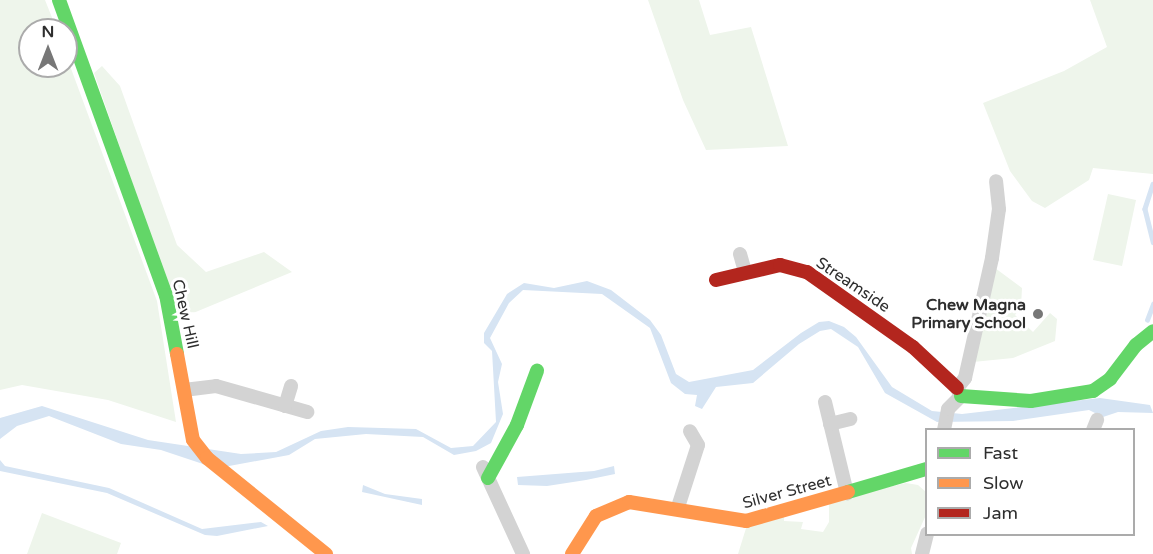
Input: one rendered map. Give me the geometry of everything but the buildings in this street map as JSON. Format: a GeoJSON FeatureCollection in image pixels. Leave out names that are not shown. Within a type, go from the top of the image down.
{"type":"FeatureCollection","features":[{"type":"Feature","properties":{"kind":"street","name":"Chew Hill"},"geometry":{"type":"LineString","coordinates":[[58,0],[166,295],[189,427],[207,458],[326,554]]}},
{"type":"Feature","properties":{"kind":"street"},"geometry":{"type":"LineString","coordinates":[[944,428],[948,409],[965,378],[992,258],[999,209],[996,181]]}},
{"type":"Feature","properties":{"kind":"street"},"geometry":{"type":"LineString","coordinates":[[740,254],[745,272]]}},
{"type":"Feature","properties":{"kind":"street","name":"Streamside"},"geometry":{"type":"LineString","coordinates":[[716,280],[780,265],[807,272],[913,347],[959,392]]}},
{"type":"Feature","properties":{"kind":"street"},"geometry":{"type":"LineString","coordinates":[[959,392],[1031,401],[1093,391],[1110,380],[1136,345],[1153,331]]}},
{"type":"Feature","properties":{"kind":"street"},"geometry":{"type":"LineString","coordinates":[[523,554],[486,472],[517,425],[537,371]]}},
{"type":"Feature","properties":{"kind":"street"},"geometry":{"type":"LineString","coordinates":[[184,390],[216,386],[307,412]]}},
{"type":"Feature","properties":{"kind":"street"},"geometry":{"type":"LineString","coordinates":[[285,405],[291,386]]}},
{"type":"Feature","properties":{"kind":"street"},"geometry":{"type":"LineString","coordinates":[[825,402],[848,493]]}},
{"type":"Feature","properties":{"kind":"street"},"geometry":{"type":"LineString","coordinates":[[831,424],[850,419]]}},
{"type":"Feature","properties":{"kind":"street"},"geometry":{"type":"LineString","coordinates":[[678,507],[698,445],[690,431]]}},
{"type":"Feature","properties":{"kind":"street","name":"Silver Street"},"geometry":{"type":"LineString","coordinates":[[572,554],[585,529],[596,516],[611,507],[637,502],[678,507],[736,522],[925,471]]}},
{"type":"Feature","properties":{"kind":"street"},"geometry":{"type":"LineString","coordinates":[[922,554],[926,536]]}},
{"type":"Feature","properties":{"kind":"shaded area"},"geometry":{"type":"Polygon","coordinates":[[[0,0],[45,0],[52,18],[18,18],[18,78],[75,78],[157,301],[176,422],[108,400],[22,385],[0,390],[0,0]]]}},
{"type":"Feature","properties":{"kind":"shaded area"},"geometry":{"type":"Polygon","coordinates":[[[648,0],[699,0],[710,35],[751,27],[788,146],[706,150],[683,100],[648,0]]]}},
{"type":"Feature","properties":{"kind":"shaded area"},"geometry":{"type":"Polygon","coordinates":[[[1090,0],[1153,0],[1153,174],[1093,168],[1089,180],[1045,208],[1032,201],[1010,171],[983,103],[1064,71],[1107,47],[1090,0]]]}},
{"type":"Feature","properties":{"kind":"shaded area"},"geometry":{"type":"Polygon","coordinates":[[[102,66],[120,86],[177,245],[206,272],[264,252],[292,272],[186,316],[176,308],[94,73],[102,66]]]}},
{"type":"Feature","properties":{"kind":"shaded area"},"geometry":{"type":"Polygon","coordinates":[[[1108,194],[1136,200],[1122,266],[1093,260],[1108,194]]]}},
{"type":"Feature","properties":{"kind":"shaded area"},"geometry":{"type":"Polygon","coordinates":[[[995,268],[1022,288],[1021,307],[1015,315],[1033,332],[1050,313],[1057,319],[1055,341],[1013,358],[973,362],[995,268]]]}},
{"type":"Feature","properties":{"kind":"shaded area"},"geometry":{"type":"Polygon","coordinates":[[[906,483],[918,485],[925,491],[925,517],[911,548],[912,554],[738,554],[747,525],[784,514],[784,521],[803,522],[801,529],[823,532],[829,522],[829,501],[906,483]]]}},
{"type":"Feature","properties":{"kind":"shaded area"},"geometry":{"type":"Polygon","coordinates":[[[42,513],[121,543],[117,554],[27,554],[42,513]]]}},
{"type":"Feature","properties":{"kind":"water"},"geometry":{"type":"Polygon","coordinates":[[[587,281],[611,290],[650,320],[661,335],[676,374],[689,382],[753,370],[801,333],[819,322],[829,321],[844,327],[856,337],[892,387],[932,411],[962,414],[1100,398],[1150,405],[1153,413],[1118,412],[1103,417],[1089,410],[1013,421],[937,422],[885,393],[858,347],[831,329],[820,331],[799,344],[753,383],[716,387],[702,409],[695,406],[697,395],[685,394],[671,383],[650,328],[602,294],[523,290],[509,303],[490,338],[502,364],[498,382],[503,414],[491,443],[476,451],[454,455],[423,437],[366,434],[315,439],[289,455],[229,466],[206,465],[161,450],[121,444],[49,416],[17,426],[0,439],[0,418],[42,406],[148,440],[241,454],[276,452],[321,431],[348,427],[416,429],[451,448],[473,446],[496,422],[492,351],[484,343],[484,333],[507,294],[524,283],[554,288],[587,281]]]}},
{"type":"Feature","properties":{"kind":"water"},"geometry":{"type":"Polygon","coordinates":[[[0,460],[5,466],[109,488],[202,529],[261,522],[268,526],[217,536],[205,535],[107,493],[0,471],[0,460]]]}},
{"type":"Feature","properties":{"kind":"water"},"geometry":{"type":"Polygon","coordinates":[[[614,466],[615,474],[586,480],[547,486],[518,485],[517,477],[594,471],[614,466]]]}},
{"type":"Feature","properties":{"kind":"water"},"geometry":{"type":"Polygon","coordinates":[[[363,485],[385,494],[422,499],[422,505],[362,492],[363,485]]]}},
{"type":"Feature","properties":{"kind":"waterway"},"geometry":{"type":"LineString","coordinates":[[1153,184],[1145,209],[1153,242]]}},
{"type":"Feature","properties":{"kind":"waterway"},"geometry":{"type":"LineString","coordinates":[[1147,320],[1153,304]]}},
{"type":"Feature","properties":{"kind":"traffic: fast"},"geometry":{"type":"LineString","coordinates":[[59,0],[166,295],[177,354]]}},
{"type":"Feature","properties":{"kind":"traffic: fast"},"geometry":{"type":"LineString","coordinates":[[961,396],[1031,401],[1093,391],[1110,379],[1136,345],[1153,331]]}},
{"type":"Feature","properties":{"kind":"traffic: fast"},"geometry":{"type":"LineString","coordinates":[[488,478],[517,425],[537,371]]}},
{"type":"Feature","properties":{"kind":"traffic: fast"},"geometry":{"type":"LineString","coordinates":[[848,492],[925,469]]}},
{"type":"Feature","properties":{"kind":"traffic: slow"},"geometry":{"type":"LineString","coordinates":[[177,354],[193,440],[207,458],[326,554]]}},
{"type":"Feature","properties":{"kind":"traffic: slow"},"geometry":{"type":"LineString","coordinates":[[572,554],[596,516],[629,502],[746,521],[848,492]]}},
{"type":"Feature","properties":{"kind":"traffic: jam"},"geometry":{"type":"LineString","coordinates":[[716,280],[780,265],[807,272],[913,347],[957,388]]}},
{"type":"Feature","properties":{"kind":"place","name":"Chew Magna Primary School"},"geometry":{"type":"Point","coordinates":[1038,314]}}]}
